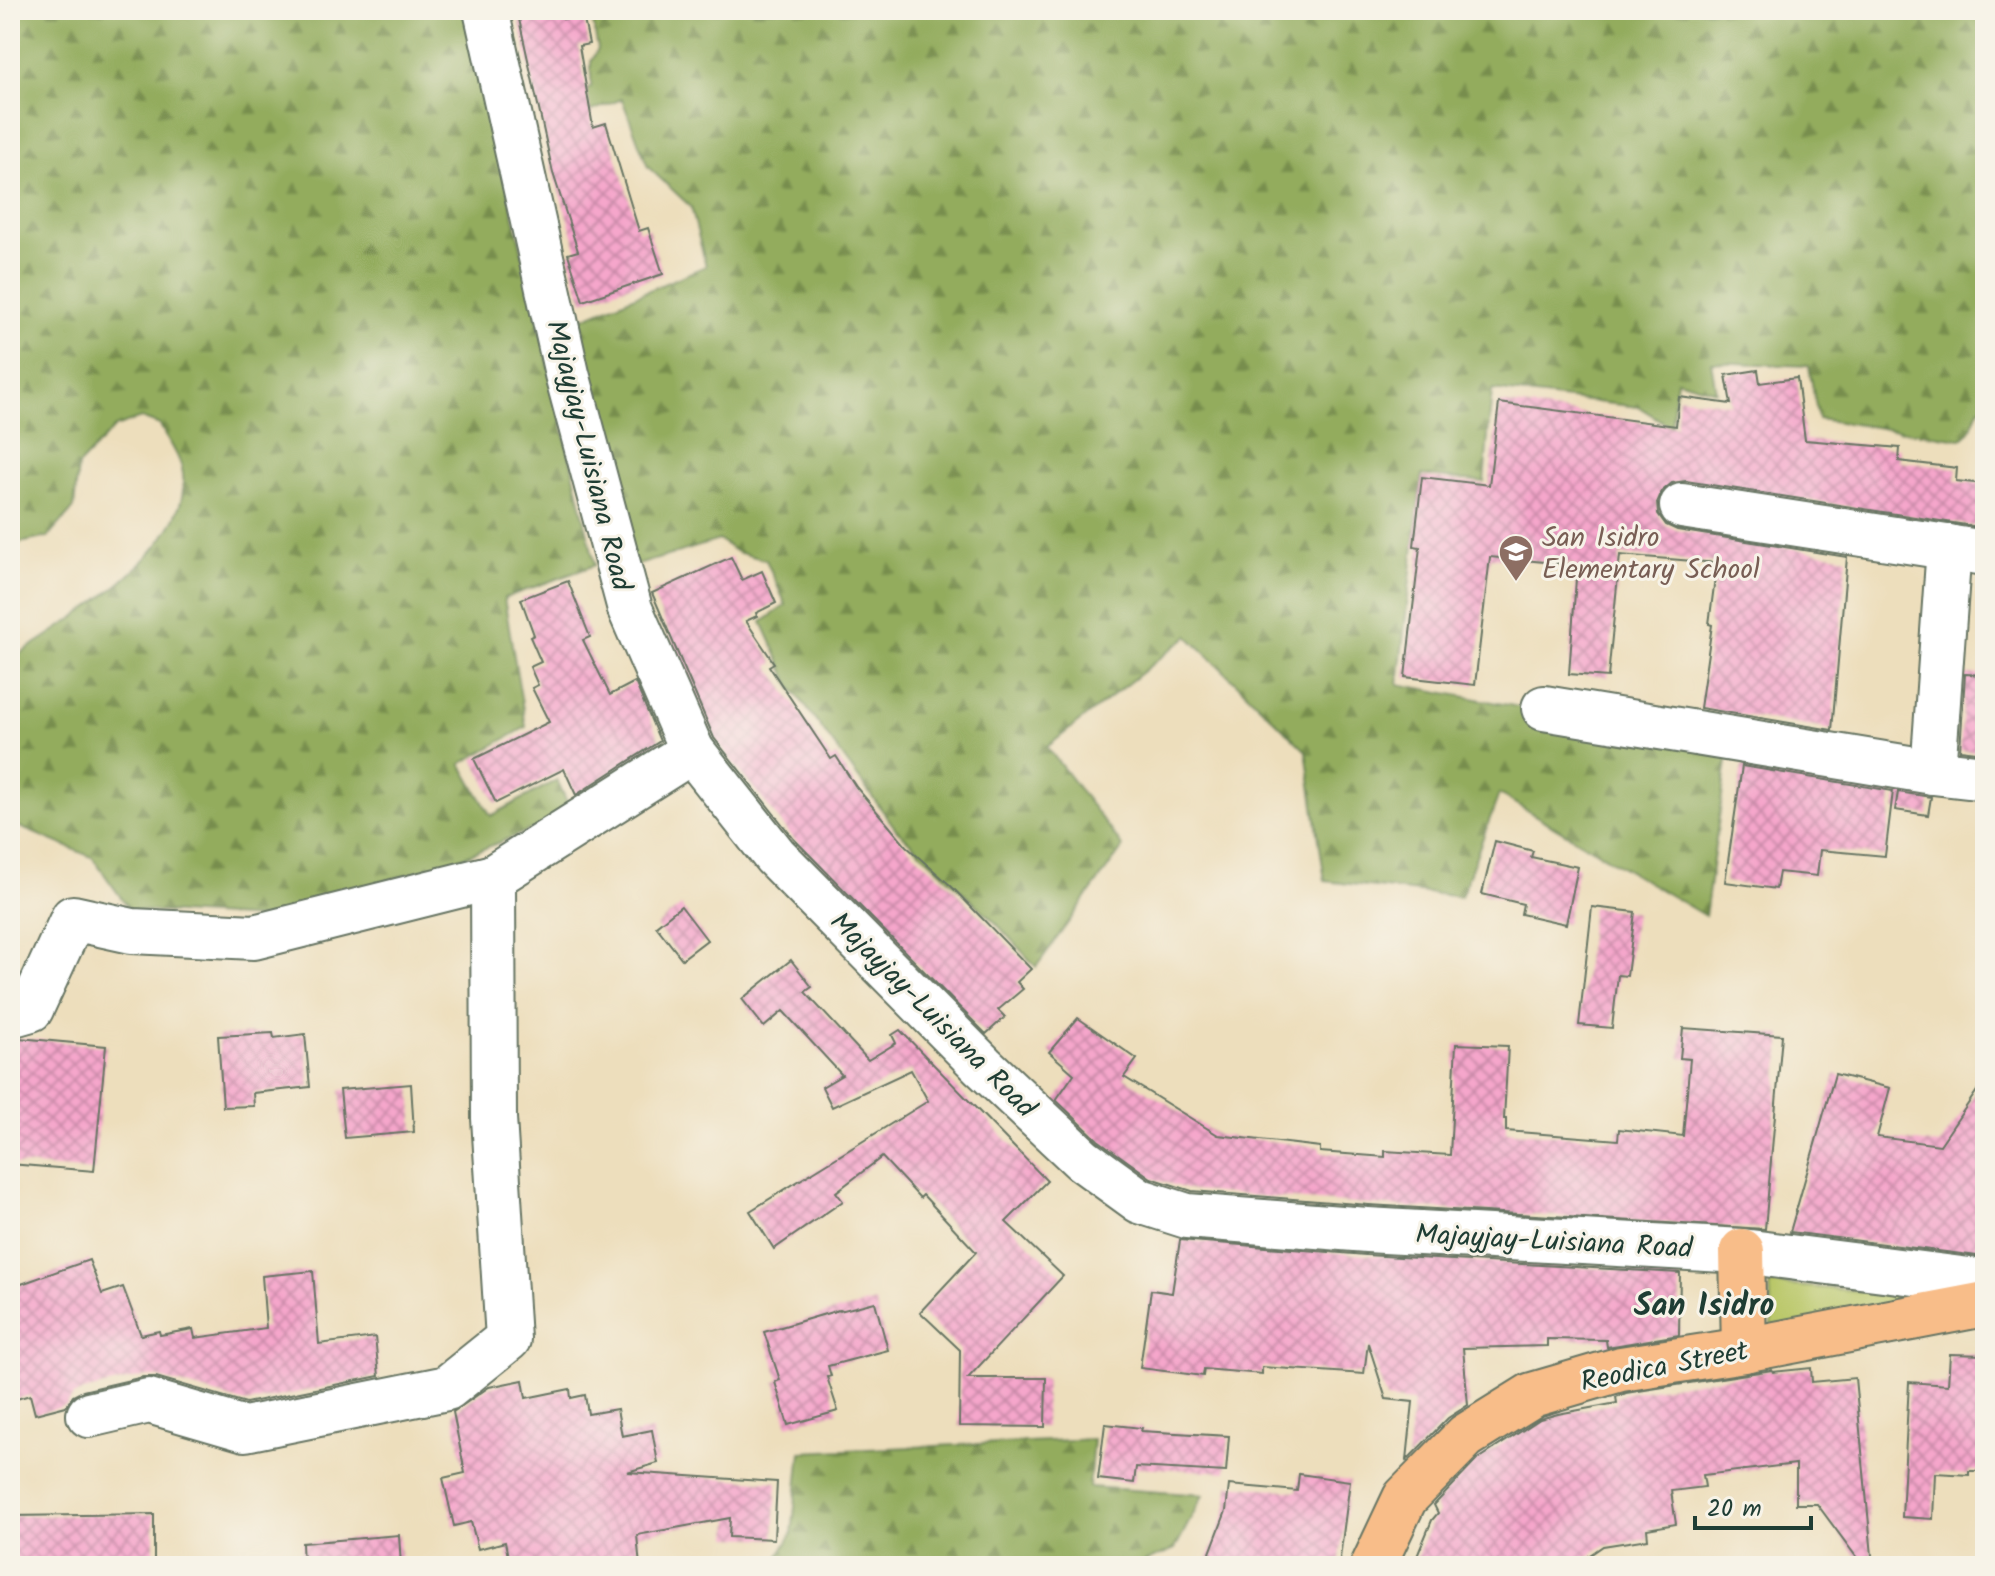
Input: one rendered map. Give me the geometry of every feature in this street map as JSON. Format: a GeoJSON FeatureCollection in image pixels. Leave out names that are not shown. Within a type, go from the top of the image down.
{"type":"FeatureCollection","features":[{"type":"Feature","properties":{"kind":"main road"},"geometry":{"type":"LineString","coordinates":[[1742,1251],[1744,1350]]}},
{"type":"Feature","properties":{"kind":"main road","name":"Reodica Street"},"geometry":{"type":"LineString","coordinates":[[1373,1566],[1405,1498],[1466,1436],[1532,1395],[1621,1369],[1744,1350],[1985,1304]]}},
{"type":"Feature","properties":{"kind":"street","name":"Majayjay-Luisiana Road"},"geometry":{"type":"LineString","coordinates":[[486,10],[567,374],[630,609],[692,751],[775,856],[983,1066],[1082,1159],[1140,1201],[1187,1216],[1367,1230],[1742,1251],[1985,1282]]}},
{"type":"Feature","properties":{"kind":"street"},"geometry":{"type":"LineString","coordinates":[[1682,506],[1967,550],[1933,772]]}},
{"type":"Feature","properties":{"kind":"street"},"geometry":{"type":"LineString","coordinates":[[1544,708],[1985,778]]}},
{"type":"Feature","properties":{"kind":"street"},"geometry":{"type":"LineString","coordinates":[[10,1015],[31,1009],[73,918],[132,931],[254,937],[493,877],[692,751]]}},
{"type":"Feature","properties":{"kind":"street"},"geometry":{"type":"LineString","coordinates":[[89,1415],[149,1401],[245,1429],[447,1388],[508,1339],[494,1118],[493,877]]}},
{"type":"Feature","properties":{"kind":"green space"},"geometry":{"type":"Polygon","coordinates":[[[10,10],[470,10],[513,213],[595,565],[504,598],[526,727],[461,764],[491,816],[557,780],[572,813],[453,861],[262,918],[130,910],[92,857],[10,823],[10,660],[91,606],[146,558],[167,531],[180,504],[183,475],[177,456],[160,425],[141,418],[115,427],[78,466],[74,508],[48,537],[10,545],[10,10]]]}},
{"type":"Feature","properties":{"kind":"green space"},"geometry":{"type":"Polygon","coordinates":[[[583,10],[1985,10],[1985,408],[1980,407],[1970,431],[1961,439],[1818,419],[1809,366],[1711,362],[1716,391],[1677,380],[1671,427],[1639,407],[1492,390],[1484,482],[1422,475],[1398,684],[1729,747],[1705,916],[1499,794],[1461,897],[1325,881],[1306,751],[1188,636],[1047,747],[1123,847],[1036,967],[997,924],[896,829],[792,688],[762,622],[786,605],[766,560],[737,552],[719,540],[628,568],[569,324],[706,266],[691,207],[648,167],[622,99],[589,112],[581,92],[591,87],[591,61],[598,49],[591,13],[583,10]]]}},
{"type":"Feature","properties":{"kind":"green space"},"geometry":{"type":"Polygon","coordinates":[[[1770,1284],[1959,1298],[1772,1330],[1770,1284]]]}},
{"type":"Feature","properties":{"kind":"green space"},"geometry":{"type":"Polygon","coordinates":[[[1093,1439],[1089,1487],[1203,1495],[1175,1549],[1135,1566],[773,1566],[792,1534],[801,1452],[1093,1439]]]}},
{"type":"Feature","properties":{"kind":"building"},"geometry":{"type":"Polygon","coordinates":[[[517,10],[561,10],[563,19],[583,15],[589,44],[579,46],[593,127],[606,123],[639,231],[648,228],[663,274],[583,301],[568,254],[578,251],[553,173],[517,10]]]}},
{"type":"Feature","properties":{"kind":"building"},"geometry":{"type":"Polygon","coordinates":[[[1758,370],[1760,383],[1797,378],[1805,440],[1900,448],[1899,461],[1957,468],[1956,481],[1985,484],[1985,528],[1686,481],[1672,483],[1662,491],[1657,503],[1658,514],[1666,525],[1677,530],[1847,557],[1832,730],[1700,708],[1717,563],[1620,555],[1608,677],[1569,674],[1577,565],[1490,557],[1475,685],[1405,677],[1420,547],[1414,546],[1422,477],[1489,485],[1499,403],[1676,426],[1679,397],[1731,404],[1726,375],[1758,370]]]}},
{"type":"Feature","properties":{"kind":"building"},"geometry":{"type":"Polygon","coordinates":[[[731,557],[742,580],[762,571],[776,603],[746,621],[774,663],[769,666],[831,759],[836,756],[856,787],[906,846],[951,886],[1031,969],[1017,982],[1023,989],[998,1010],[1005,1017],[986,1034],[794,839],[714,738],[652,593],[731,557]]]}},
{"type":"Feature","properties":{"kind":"building"},"geometry":{"type":"Polygon","coordinates":[[[568,581],[590,637],[583,640],[610,695],[635,682],[660,741],[576,795],[564,769],[496,803],[474,759],[549,722],[532,688],[538,685],[530,667],[541,662],[530,637],[534,635],[521,599],[568,581]]]}},
{"type":"Feature","properties":{"kind":"building"},"geometry":{"type":"Polygon","coordinates":[[[1965,674],[1985,675],[1985,753],[1960,750],[1965,674]]]}},
{"type":"Feature","properties":{"kind":"building"},"geometry":{"type":"Polygon","coordinates":[[[1742,766],[1893,791],[1885,856],[1820,850],[1817,876],[1779,872],[1776,889],[1725,882],[1742,766]]]}},
{"type":"Feature","properties":{"kind":"building"},"geometry":{"type":"Polygon","coordinates":[[[1898,792],[1931,797],[1928,815],[1895,810],[1898,792]]]}},
{"type":"Feature","properties":{"kind":"building"},"geometry":{"type":"Polygon","coordinates":[[[1495,841],[1533,851],[1531,857],[1578,867],[1566,924],[1521,914],[1523,904],[1482,894],[1495,841]]]}},
{"type":"Feature","properties":{"kind":"building"},"geometry":{"type":"Polygon","coordinates":[[[681,906],[707,940],[682,959],[656,926],[681,906]]]}},
{"type":"Feature","properties":{"kind":"building"},"geometry":{"type":"Polygon","coordinates":[[[1592,907],[1635,912],[1627,976],[1618,975],[1612,1028],[1579,1025],[1592,907]]]}},
{"type":"Feature","properties":{"kind":"building"},"geometry":{"type":"Polygon","coordinates":[[[791,960],[812,987],[805,992],[868,1060],[896,1043],[892,1035],[900,1030],[1047,1181],[1006,1222],[1063,1276],[968,1378],[1046,1378],[1045,1427],[959,1426],[960,1350],[920,1312],[976,1252],[923,1195],[920,1198],[882,1157],[836,1192],[843,1201],[774,1249],[750,1211],[928,1101],[911,1070],[832,1107],[822,1087],[842,1075],[783,1011],[764,1027],[742,999],[791,960]]]}},
{"type":"Feature","properties":{"kind":"building"},"geometry":{"type":"Polygon","coordinates":[[[1078,1018],[1137,1059],[1124,1077],[1218,1135],[1320,1147],[1320,1152],[1385,1157],[1385,1151],[1450,1155],[1456,1044],[1508,1046],[1506,1131],[1618,1140],[1619,1129],[1683,1136],[1690,1059],[1680,1058],[1683,1028],[1782,1035],[1765,1229],[1192,1191],[1151,1178],[1098,1140],[1056,1100],[1074,1074],[1049,1052],[1078,1018]]]}},
{"type":"Feature","properties":{"kind":"building"},"geometry":{"type":"Polygon","coordinates":[[[273,1033],[274,1038],[305,1034],[310,1087],[253,1093],[254,1106],[223,1107],[218,1036],[273,1033]]]}},
{"type":"Feature","properties":{"kind":"building"},"geometry":{"type":"Polygon","coordinates":[[[10,1039],[106,1046],[94,1171],[10,1164],[10,1039]]]}},
{"type":"Feature","properties":{"kind":"building"},"geometry":{"type":"Polygon","coordinates":[[[1835,1074],[1890,1088],[1877,1137],[1940,1145],[1985,1079],[1985,1257],[1790,1232],[1835,1074]]]}},
{"type":"Feature","properties":{"kind":"building"},"geometry":{"type":"Polygon","coordinates":[[[411,1084],[414,1132],[345,1138],[340,1090],[411,1084]]]}},
{"type":"Feature","properties":{"kind":"building"},"geometry":{"type":"Polygon","coordinates":[[[1180,1240],[1366,1255],[1680,1273],[1679,1335],[1607,1347],[1606,1340],[1547,1339],[1547,1346],[1463,1348],[1468,1405],[1448,1418],[1407,1460],[1413,1402],[1386,1399],[1368,1343],[1364,1374],[1262,1367],[1262,1374],[1204,1369],[1203,1376],[1140,1368],[1151,1290],[1172,1293],[1180,1240]]]}},
{"type":"Feature","properties":{"kind":"building"},"geometry":{"type":"Polygon","coordinates":[[[89,1260],[102,1294],[123,1287],[141,1335],[193,1329],[195,1338],[266,1328],[262,1276],[313,1271],[319,1344],[375,1337],[379,1376],[246,1403],[156,1377],[143,1377],[83,1391],[73,1396],[66,1406],[35,1414],[30,1395],[10,1401],[10,1288],[89,1260]]]}},
{"type":"Feature","properties":{"kind":"building"},"geometry":{"type":"Polygon","coordinates":[[[875,1302],[888,1350],[828,1366],[831,1376],[827,1377],[838,1411],[788,1425],[775,1382],[780,1380],[764,1332],[875,1302]]]}},
{"type":"Feature","properties":{"kind":"building"},"geometry":{"type":"Polygon","coordinates":[[[1950,1354],[1985,1355],[1985,1471],[1969,1471],[1969,1475],[1935,1473],[1933,1519],[1902,1517],[1909,1382],[1948,1385],[1950,1354]]]}},
{"type":"Feature","properties":{"kind":"building"},"geometry":{"type":"Polygon","coordinates":[[[1811,1368],[1812,1382],[1855,1378],[1873,1566],[1863,1566],[1817,1504],[1796,1504],[1796,1464],[1703,1475],[1705,1487],[1671,1491],[1676,1524],[1647,1529],[1648,1539],[1603,1546],[1574,1566],[1413,1566],[1432,1520],[1438,1513],[1434,1505],[1477,1460],[1540,1419],[1617,1403],[1616,1397],[1626,1393],[1772,1370],[1811,1368]]]}},
{"type":"Feature","properties":{"kind":"building"},"geometry":{"type":"Polygon","coordinates":[[[523,1380],[526,1398],[570,1389],[571,1398],[585,1395],[588,1414],[617,1409],[622,1436],[652,1430],[658,1463],[627,1472],[777,1482],[774,1539],[729,1537],[730,1518],[637,1535],[640,1566],[510,1566],[505,1542],[478,1549],[471,1522],[454,1526],[443,1478],[465,1473],[453,1412],[489,1387],[523,1380]]]}},
{"type":"Feature","properties":{"kind":"building"},"geometry":{"type":"Polygon","coordinates":[[[1105,1424],[1142,1428],[1141,1431],[1229,1436],[1226,1472],[1136,1467],[1134,1483],[1098,1479],[1105,1424]]]}},
{"type":"Feature","properties":{"kind":"building"},"geometry":{"type":"Polygon","coordinates":[[[1299,1474],[1350,1481],[1339,1566],[1205,1566],[1226,1511],[1229,1485],[1297,1491],[1299,1474]]]}},
{"type":"Feature","properties":{"kind":"building"},"geometry":{"type":"Polygon","coordinates":[[[154,1514],[154,1566],[10,1566],[10,1516],[154,1514]]]}},
{"type":"Feature","properties":{"kind":"building"},"geometry":{"type":"Polygon","coordinates":[[[399,1535],[401,1566],[303,1566],[302,1543],[399,1535]]]}},
{"type":"Feature","properties":{"kind":"place","name":"San Isidro Elementary School"},"geometry":{"type":"Point","coordinates":[1516,583]}},
{"type":"Feature","properties":{"kind":"district","name":"San Isidro"},"geometry":{"type":"Point","coordinates":[1704,1304]}}]}
